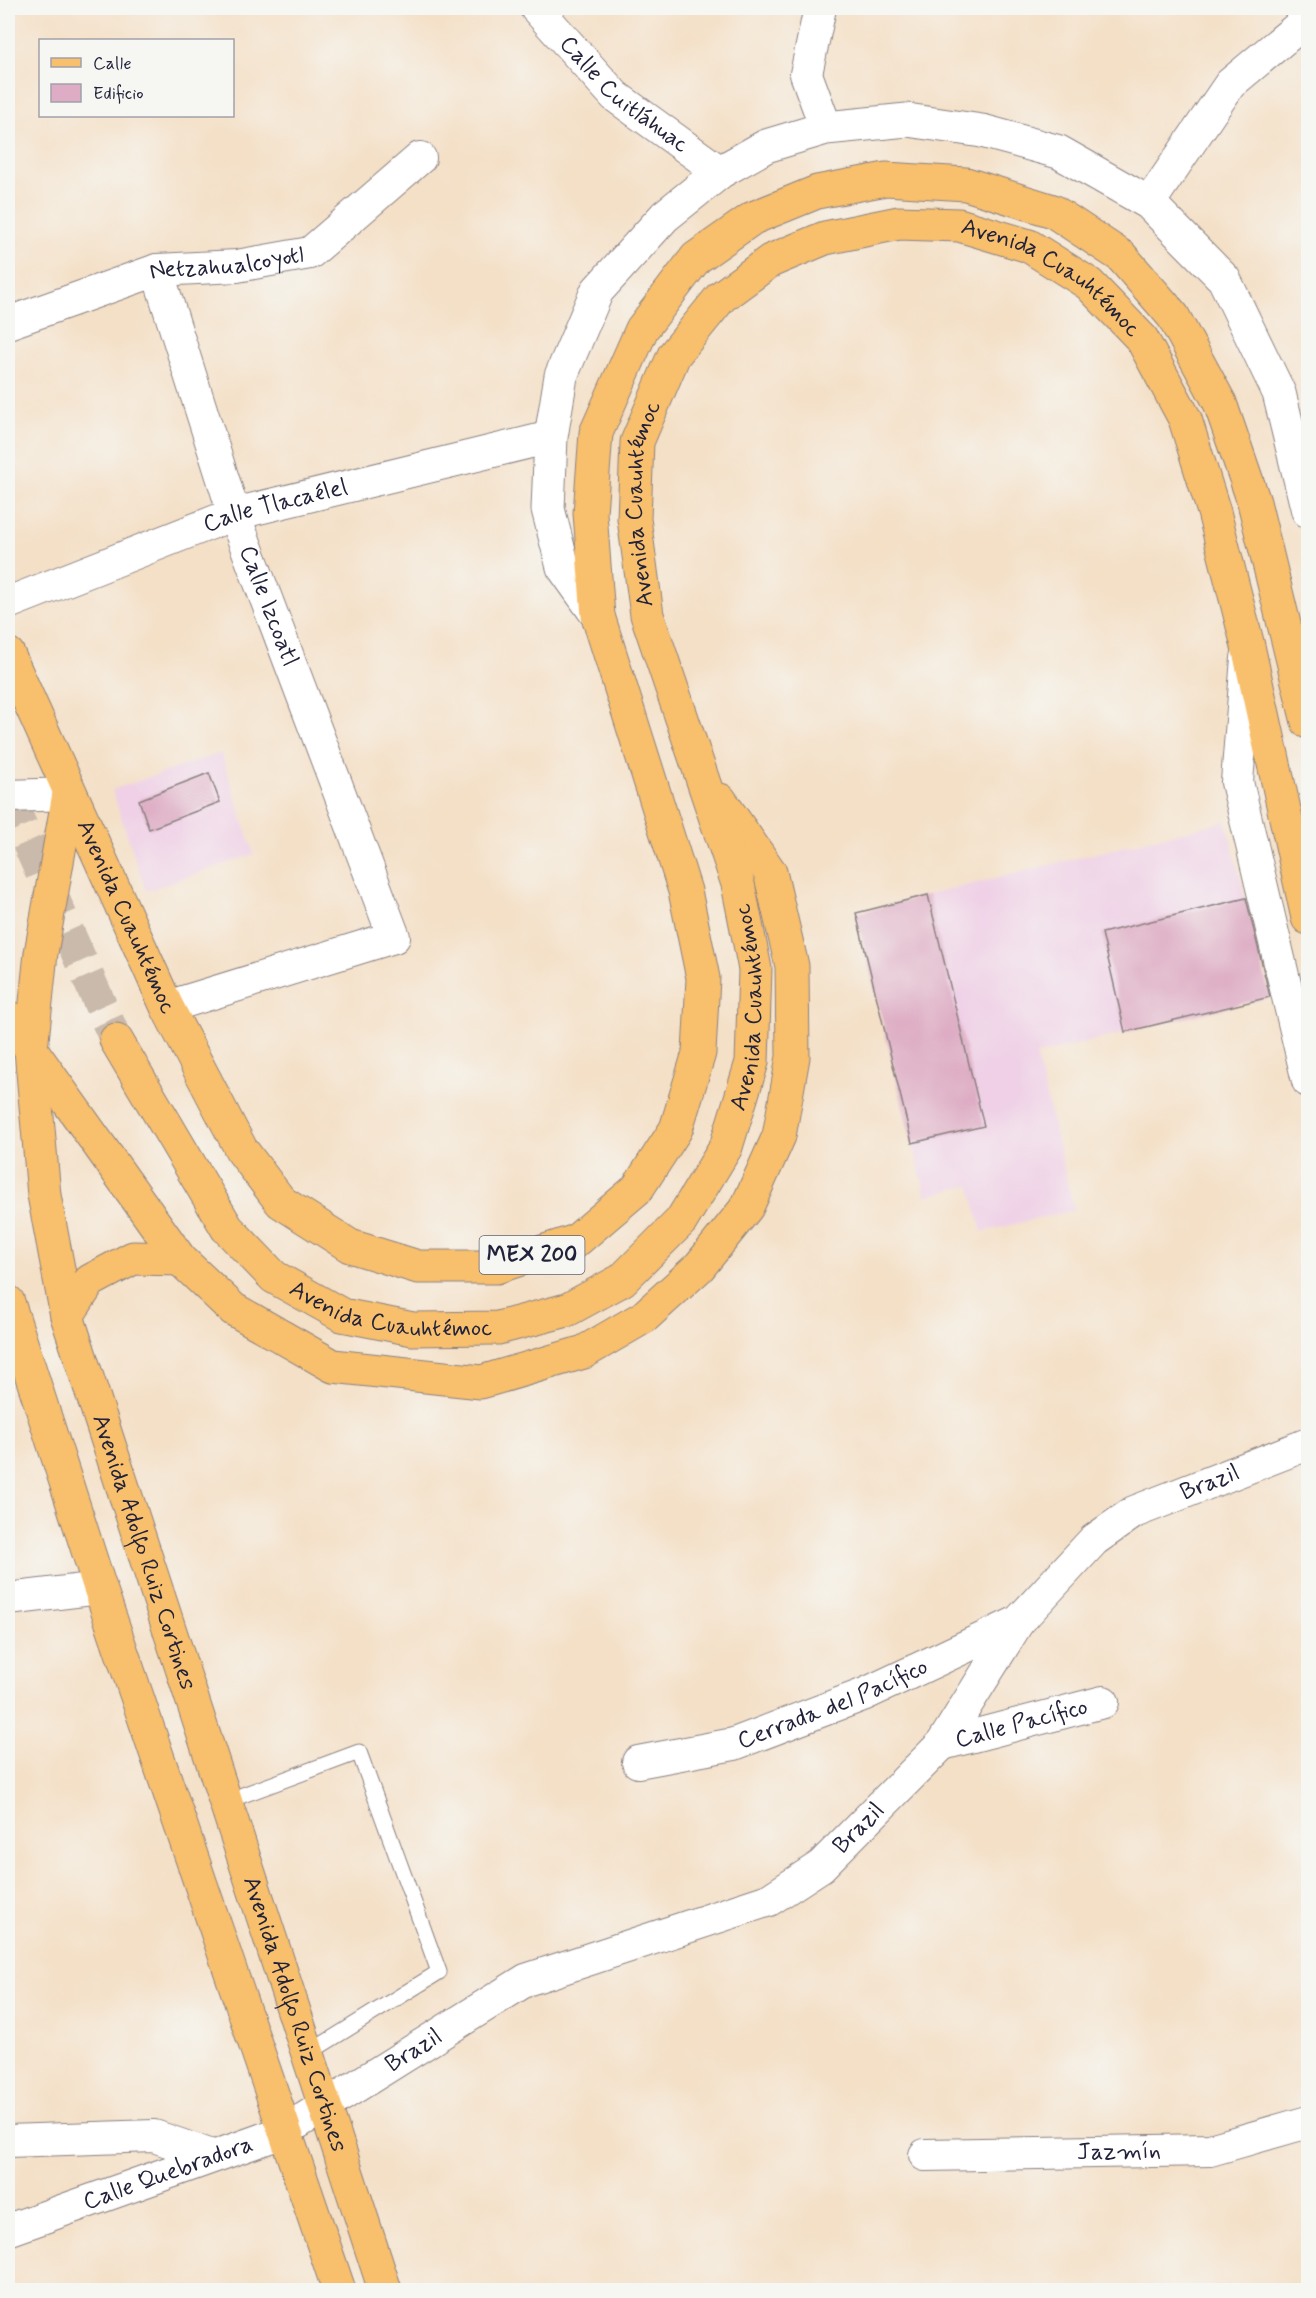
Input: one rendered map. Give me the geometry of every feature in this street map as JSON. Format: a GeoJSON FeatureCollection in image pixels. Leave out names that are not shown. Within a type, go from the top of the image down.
{"type":"FeatureCollection","features":[{"type":"Feature","properties":{"kind":"main road","name":"Avenida Cuauhtémoc"},"geometry":{"type":"LineString","coordinates":[[69,794],[167,1007],[241,1149],[281,1202],[350,1246],[418,1267],[496,1267],[576,1241],[637,1189],[676,1129],[699,1053],[703,978],[685,891],[598,616],[590,513],[596,433],[642,328],[696,258],[753,218],[817,192],[886,179],[966,184],[1053,212],[1121,256],[1173,316],[1220,403],[1250,491],[1308,722]]}},
{"type":"Feature","properties":{"kind":"main road","name":"Avenida Cuauhtémoc"},"geometry":{"type":"LineString","coordinates":[[116,1040],[226,1228],[273,1277],[342,1315],[414,1329],[498,1328],[567,1310],[622,1280],[681,1221],[726,1147],[752,1062],[755,969],[738,884],[696,767],[647,615],[634,519],[637,442],[674,355],[721,297],[770,261],[825,238],[899,223],[959,225],[1029,246],[1089,284],[1142,339],[1185,419],[1214,512],[1248,645],[1308,918]]}},
{"type":"Feature","properties":{"kind":"main road","name":"MEX 200"},"geometry":{"type":"LineString","coordinates":[[10,668],[69,794]]}},
{"type":"Feature","properties":{"kind":"main road"},"geometry":{"type":"LineString","coordinates":[[8,1017],[180,1259],[233,1309],[333,1366],[481,1382],[584,1353],[644,1317],[699,1267],[747,1207],[778,1136],[793,1057],[792,966],[770,872],[696,767]]}},
{"type":"Feature","properties":{"kind":"main road","name":"Avenida Adolfo Ruiz Cortines"},"geometry":{"type":"LineString","coordinates":[[69,794],[40,953],[31,1050],[44,1195],[67,1316],[385,2290]]}},
{"type":"Feature","properties":{"kind":"main road"},"geometry":{"type":"LineString","coordinates":[[67,1316],[90,1281],[133,1258],[180,1259]]}},
{"type":"Feature","properties":{"kind":"main road","name":"Avenida Adolfo Ruiz Cortines"},"geometry":{"type":"LineString","coordinates":[[8,1302],[100,1588],[283,2132],[339,2290]]}},
{"type":"Feature","properties":{"kind":"street","name":"Calle Cuitláhuac"},"geometry":{"type":"LineString","coordinates":[[536,8],[615,96],[720,172]]}},
{"type":"Feature","properties":{"kind":"street"},"geometry":{"type":"LineString","coordinates":[[820,8],[806,74],[826,128]]}},
{"type":"Feature","properties":{"kind":"street"},"geometry":{"type":"LineString","coordinates":[[1149,203],[1230,84],[1308,19]]}},
{"type":"Feature","properties":{"kind":"street","name":"Avenida Cuauhtémoc"},"geometry":{"type":"LineString","coordinates":[[598,616],[562,567],[548,509],[551,438],[561,376],[597,291],[665,216],[720,172],[766,146],[826,128],[907,120],[981,131],[1059,152],[1149,203],[1224,279],[1279,393],[1308,511]]}},
{"type":"Feature","properties":{"kind":"street","name":"Netzahualcoyotl"},"geometry":{"type":"LineString","coordinates":[[8,324],[157,270],[237,266],[310,253],[420,158]]}},
{"type":"Feature","properties":{"kind":"street","name":"Calle Izcoatl"},"geometry":{"type":"LineString","coordinates":[[157,270],[234,514],[394,937],[167,1007]]}},
{"type":"Feature","properties":{"kind":"street","name":"Calle Tlacaélel"},"geometry":{"type":"LineString","coordinates":[[8,603],[234,514],[551,438]]}},
{"type":"Feature","properties":{"kind":"street"},"geometry":{"type":"LineString","coordinates":[[1248,645],[1237,782],[1308,1081]]}},
{"type":"Feature","properties":{"kind":"street"},"geometry":{"type":"LineString","coordinates":[[8,796],[69,794]]}},
{"type":"Feature","properties":{"kind":"street","name":"Brazil"},"geometry":{"type":"LineString","coordinates":[[323,2105],[526,1980],[769,1900],[821,1866],[942,1744],[1018,1622],[1094,1540],[1134,1512],[1308,1444]]}},
{"type":"Feature","properties":{"kind":"street"},"geometry":{"type":"LineString","coordinates":[[8,1599],[100,1588]]}},
{"type":"Feature","properties":{"kind":"street","name":"Cerrada del Pacífico"},"geometry":{"type":"LineString","coordinates":[[638,1762],[734,1744],[865,1694],[1018,1622]]}},
{"type":"Feature","properties":{"kind":"street","name":"Calle Pacífico"},"geometry":{"type":"LineString","coordinates":[[942,1744],[1102,1702]]}},
{"type":"Feature","properties":{"kind":"street","name":"Calle Quebradora"},"geometry":{"type":"LineString","coordinates":[[8,2230],[283,2132],[323,2105]]}},
{"type":"Feature","properties":{"kind":"street","name":"Jazmín"},"geometry":{"type":"LineString","coordinates":[[925,2155],[1210,2150],[1308,2122]]}},
{"type":"Feature","properties":{"kind":"street"},"geometry":{"type":"LineString","coordinates":[[8,2141],[154,2136],[212,2156]]}},
{"type":"Feature","properties":{"kind":"lane"},"geometry":{"type":"LineString","coordinates":[[225,1802],[359,1752],[439,1972],[307,2054]]}},
{"type":"Feature","properties":{"kind":"shaded area"},"geometry":{"type":"Polygon","coordinates":[[[221,753],[254,854],[146,891],[112,790],[221,753]]]}},
{"type":"Feature","properties":{"kind":"shaded area"},"geometry":{"type":"Polygon","coordinates":[[[1226,821],[1270,997],[1036,1055],[1074,1210],[982,1232],[970,1185],[926,1196],[856,913],[1226,821]]]}},
{"type":"Feature","properties":{"kind":"building"},"geometry":{"type":"Polygon","coordinates":[[[209,773],[220,802],[149,829],[139,800],[209,773]]]}},
{"type":"Feature","properties":{"kind":"building"},"geometry":{"type":"Polygon","coordinates":[[[928,895],[984,1126],[912,1143],[856,913],[928,895]]]}},
{"type":"Feature","properties":{"kind":"building"},"geometry":{"type":"Polygon","coordinates":[[[1246,898],[1270,997],[1125,1032],[1102,933],[1246,898]]]}},
{"type":"Feature","properties":{"kind":"tunnel"},"geometry":{"type":"LineString","coordinates":[[8,797],[116,1040]]}}]}
